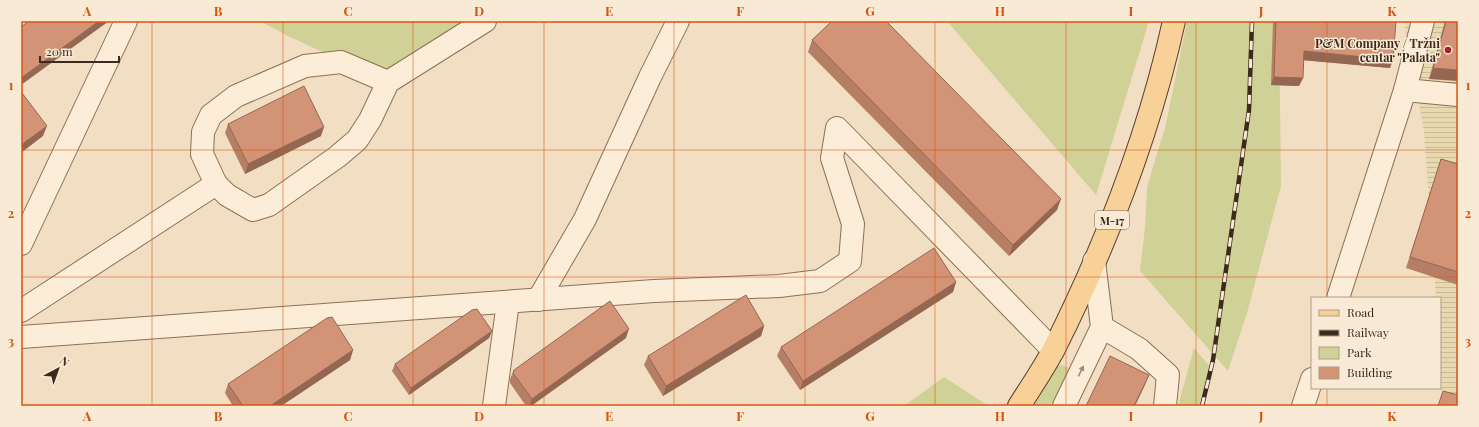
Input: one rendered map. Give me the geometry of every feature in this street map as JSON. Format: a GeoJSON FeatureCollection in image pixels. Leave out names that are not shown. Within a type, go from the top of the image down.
{"type":"FeatureCollection","features":[{"type":"Feature","properties":{"kind":"main road","name":"M-17"},"geometry":{"type":"LineString","coordinates":[[1019,406],[1053,350],[1124,191],[1149,118],[1166,61],[1174,21]]}},
{"type":"Feature","properties":{"kind":"street"},"geometry":{"type":"LineString","coordinates":[[21,244],[126,21]]}},
{"type":"Feature","properties":{"kind":"street"},"geometry":{"type":"LineString","coordinates":[[388,82],[341,62],[305,66],[236,96],[211,115],[203,132],[202,154],[216,184],[227,195],[253,210],[269,205],[337,157],[357,140],[370,120],[388,82],[485,21]]}},
{"type":"Feature","properties":{"kind":"street"},"geometry":{"type":"LineString","coordinates":[[538,300],[585,219],[650,77],[678,21]]}},
{"type":"Feature","properties":{"kind":"street"},"geometry":{"type":"LineString","coordinates":[[1338,297],[1405,90],[1423,21]]}},
{"type":"Feature","properties":{"kind":"street"},"geometry":{"type":"LineString","coordinates":[[1405,90],[1458,95]]}},
{"type":"Feature","properties":{"kind":"street"},"geometry":{"type":"LineString","coordinates":[[21,337],[654,291],[779,286],[820,281],[850,261],[852,224],[832,158],[837,128],[1053,350]]}},
{"type":"Feature","properties":{"kind":"street"},"geometry":{"type":"LineString","coordinates":[[21,311],[216,184]]}},
{"type":"Feature","properties":{"kind":"street"},"geometry":{"type":"LineString","coordinates":[[1064,406],[1102,327],[1094,261]]}},
{"type":"Feature","properties":{"kind":"street"},"geometry":{"type":"LineString","coordinates":[[494,406],[508,302]]}},
{"type":"Feature","properties":{"kind":"street"},"geometry":{"type":"LineString","coordinates":[[1102,327],[1139,349],[1168,375],[1165,406]]}},
{"type":"Feature","properties":{"kind":"street"},"geometry":{"type":"LineString","coordinates":[[1303,406],[1311,382]]}},
{"type":"Feature","properties":{"kind":"shaded area"},"geometry":{"type":"Polygon","coordinates":[[[1404,21],[1458,21],[1458,406],[1443,406],[1441,374],[1441,297],[1436,297],[1424,132],[1404,21]]]}},
{"type":"Feature","properties":{"kind":"green space"},"geometry":{"type":"Polygon","coordinates":[[[260,21],[486,21],[388,82],[290,37],[260,21]]]}},
{"type":"Feature","properties":{"kind":"green space"},"geometry":{"type":"Polygon","coordinates":[[[947,21],[1148,21],[1096,195],[947,21]]]}},
{"type":"Feature","properties":{"kind":"green space"},"geometry":{"type":"Polygon","coordinates":[[[1187,21],[1279,21],[1281,186],[1247,313],[1228,371],[1140,271],[1145,227],[1147,187],[1166,124],[1187,21]]]}},
{"type":"Feature","properties":{"kind":"green space"},"geometry":{"type":"Polygon","coordinates":[[[1194,348],[1211,368],[1202,406],[1178,406],[1194,348]]]}},
{"type":"Feature","properties":{"kind":"green space"},"geometry":{"type":"Polygon","coordinates":[[[1061,365],[1069,368],[1054,403],[1051,406],[1033,406],[1055,368],[1061,365]]]}},
{"type":"Feature","properties":{"kind":"green space"},"geometry":{"type":"Polygon","coordinates":[[[944,377],[987,405],[987,406],[904,406],[944,377]]]}},
{"type":"Feature","properties":{"kind":"building"},"geometry":{"type":"Polygon","coordinates":[[[29,21],[99,21],[21,78],[21,27],[29,21]]]}},
{"type":"Feature","properties":{"kind":"building"},"geometry":{"type":"Polygon","coordinates":[[[832,21],[886,21],[1061,199],[1013,245],[812,40],[832,21]]]}},
{"type":"Feature","properties":{"kind":"building"},"geometry":{"type":"Polygon","coordinates":[[[1276,21],[1396,21],[1393,60],[1304,51],[1303,78],[1274,77],[1276,21]]]}},
{"type":"Feature","properties":{"kind":"building","name":"P&M Company / Tržni centar \"Palata\""},"geometry":{"type":"Polygon","coordinates":[[[1446,21],[1458,21],[1458,70],[1433,68],[1446,21]]]}},
{"type":"Feature","properties":{"kind":"building"},"geometry":{"type":"Polygon","coordinates":[[[304,86],[324,127],[248,164],[228,124],[304,86]]]}},
{"type":"Feature","properties":{"kind":"building"},"geometry":{"type":"Polygon","coordinates":[[[22,93],[47,126],[21,145],[21,94],[22,93]]]}},
{"type":"Feature","properties":{"kind":"building"},"geometry":{"type":"Polygon","coordinates":[[[1441,159],[1458,164],[1458,272],[1410,257],[1441,159]]]}},
{"type":"Feature","properties":{"kind":"building"},"geometry":{"type":"Polygon","coordinates":[[[934,248],[956,282],[803,381],[781,347],[934,248]]]}},
{"type":"Feature","properties":{"kind":"building"},"geometry":{"type":"Polygon","coordinates":[[[746,295],[764,326],[666,386],[648,356],[746,295]]]}},
{"type":"Feature","properties":{"kind":"building"},"geometry":{"type":"Polygon","coordinates":[[[610,301],[629,329],[532,399],[513,373],[514,370],[610,301]]]}},
{"type":"Feature","properties":{"kind":"building"},"geometry":{"type":"Polygon","coordinates":[[[477,309],[492,331],[411,388],[395,364],[472,310],[477,309]]]}},
{"type":"Feature","properties":{"kind":"building"},"geometry":{"type":"Polygon","coordinates":[[[332,317],[353,350],[270,406],[243,406],[228,384],[327,318],[332,317]]]}},
{"type":"Feature","properties":{"kind":"building"},"geometry":{"type":"Polygon","coordinates":[[[1110,356],[1149,375],[1134,406],[1086,406],[1110,356]]]}},
{"type":"Feature","properties":{"kind":"building"},"geometry":{"type":"Polygon","coordinates":[[[1443,391],[1458,395],[1458,406],[1438,406],[1443,391]]]}},
{"type":"Feature","properties":{"kind":"railway"},"geometry":{"type":"LineString","coordinates":[[1202,406],[1213,360],[1249,110],[1252,21]]}},
{"type":"Feature","properties":{"kind":"place","name":"P&M Company / Tržni centar \"Palata\""},"geometry":{"type":"Point","coordinates":[1448,50]}}]}
